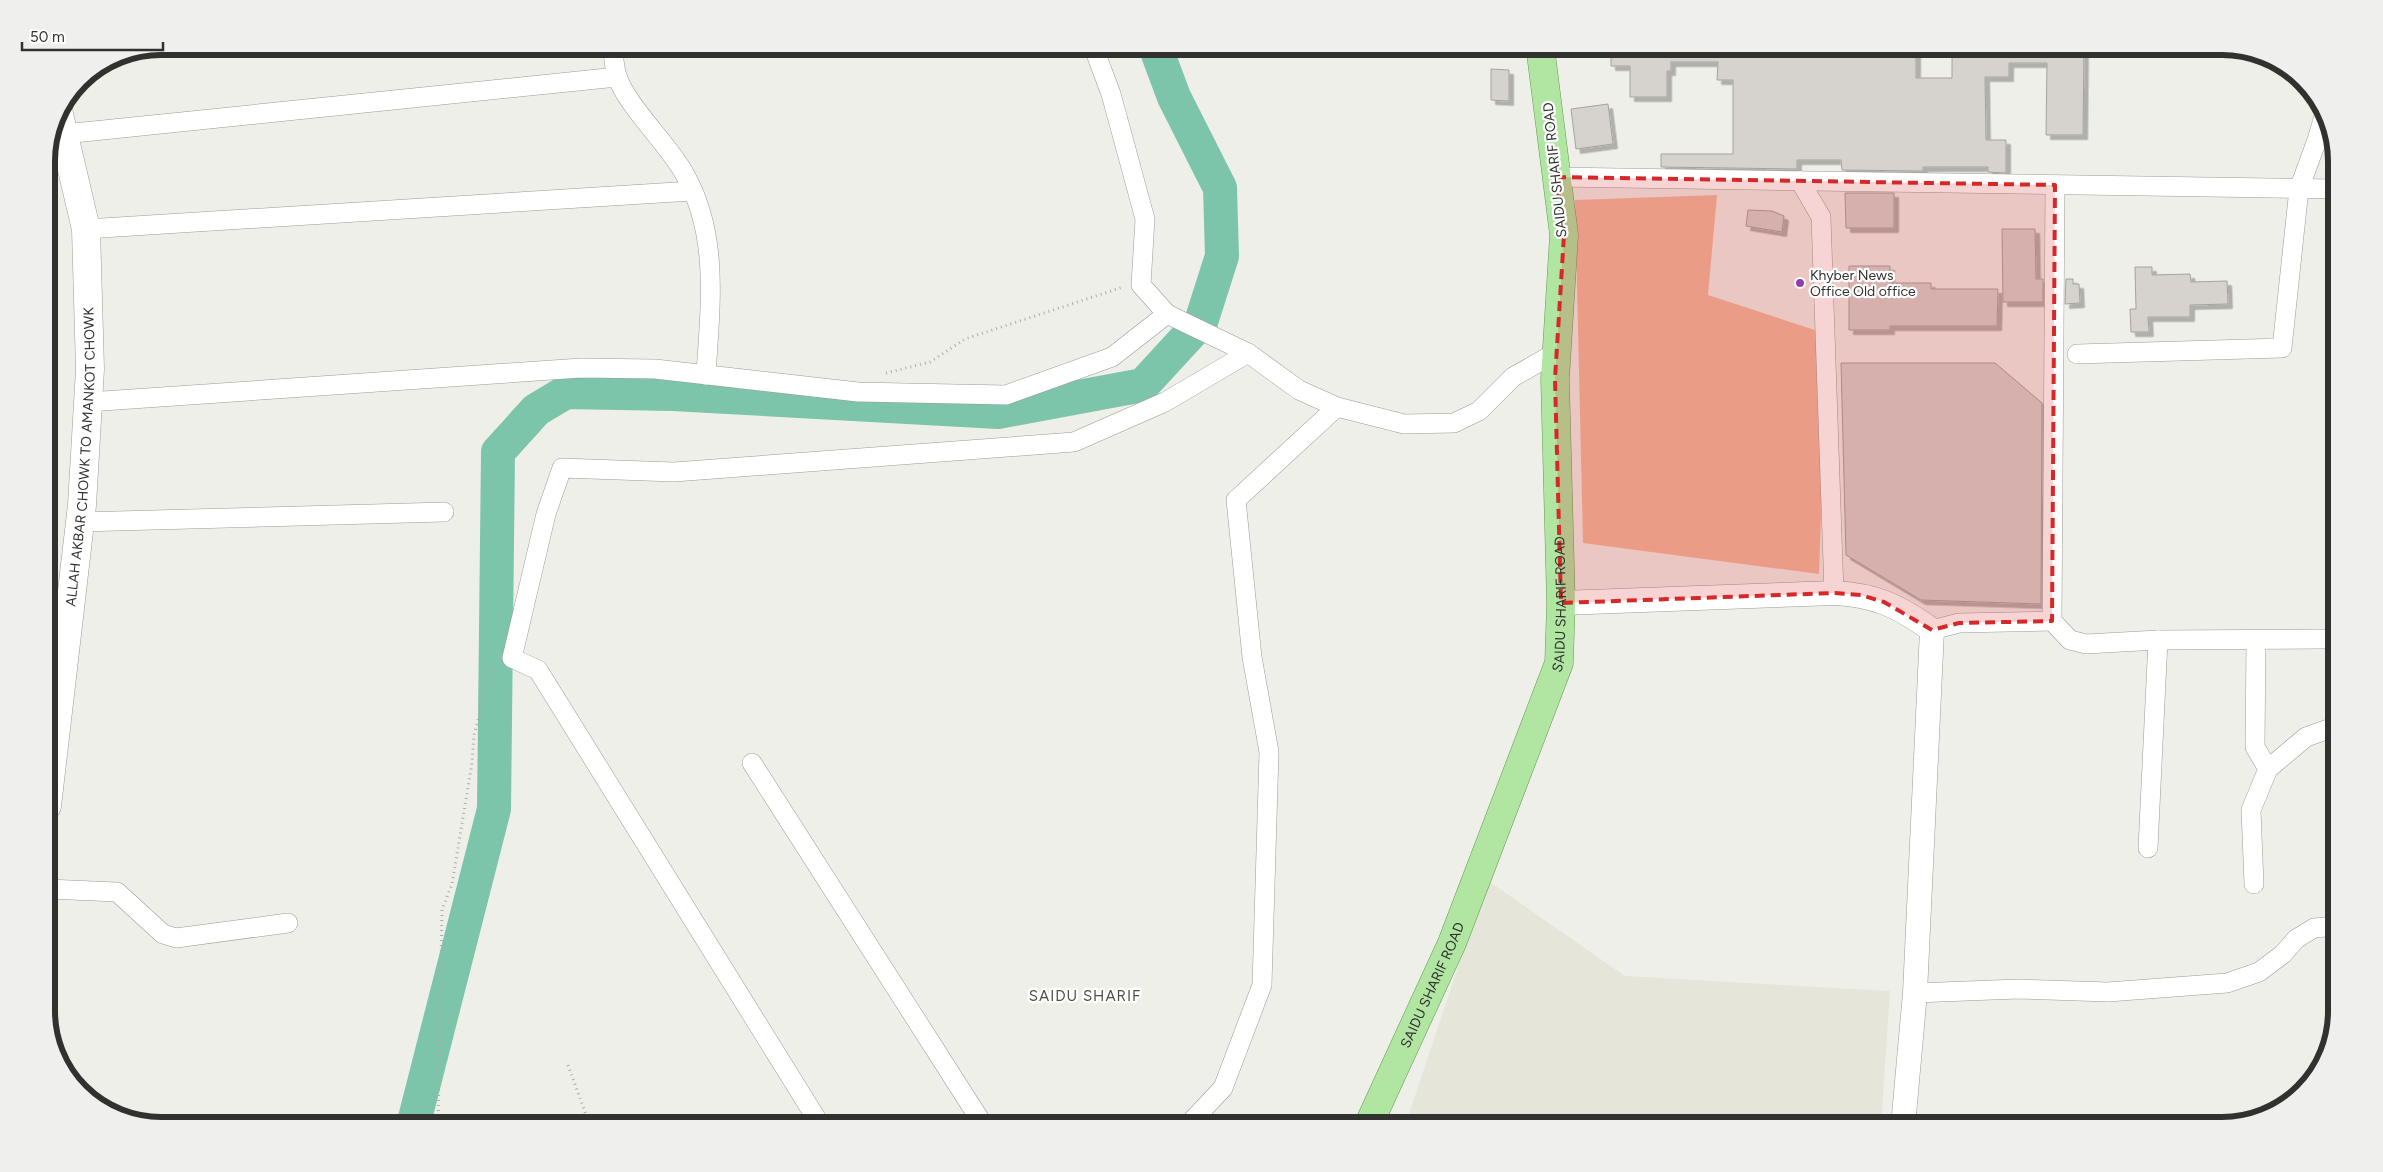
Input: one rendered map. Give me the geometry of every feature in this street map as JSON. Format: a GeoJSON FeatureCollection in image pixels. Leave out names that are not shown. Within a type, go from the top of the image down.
{"type":"FeatureCollection","features":[{"type":"Feature","properties":{"kind":"main road","name":"SAIDU SHARIF ROAD"},"geometry":{"type":"LineString","coordinates":[[1372,1117],[1452,943],[1559,663],[1561,603],[1555,379],[1564,235],[1541,55]]}},
{"type":"Feature","properties":{"kind":"main road","name":"ALLAH AKBAR CHOWK TO AMANKOT CHOWK"},"geometry":{"type":"LineString","coordinates":[[55,731],[80,522],[90,369],[86,229],[61,127]]}},
{"type":"Feature","properties":{"kind":"street"},"geometry":{"type":"LineString","coordinates":[[613,55],[617,77],[631,101],[685,174],[700,213],[710,257],[711,292],[706,375]]}},
{"type":"Feature","properties":{"kind":"street"},"geometry":{"type":"LineString","coordinates":[[1096,55],[1111,94],[1145,218],[1141,285],[1168,314],[1247,353],[1299,390],[1337,407],[1404,424],[1454,423],[1479,412],[1513,377],[1557,352]]}},
{"type":"Feature","properties":{"kind":"street"},"geometry":{"type":"LineString","coordinates":[[63,122],[617,77]]}},
{"type":"Feature","properties":{"kind":"street"},"geometry":{"type":"LineString","coordinates":[[2077,354],[2282,348],[2299,189],[2321,125]]}},
{"type":"Feature","properties":{"kind":"street"},"geometry":{"type":"LineString","coordinates":[[1556,176],[2328,189]]}},
{"type":"Feature","properties":{"kind":"street"},"geometry":{"type":"LineString","coordinates":[[1800,181],[1821,217],[1834,593]]}},
{"type":"Feature","properties":{"kind":"street"},"geometry":{"type":"LineString","coordinates":[[2055,185],[2052,621],[2070,640],[2086,644],[2158,640],[2323,639]]}},
{"type":"Feature","properties":{"kind":"street"},"geometry":{"type":"LineString","coordinates":[[86,229],[692,191]]}},
{"type":"Feature","properties":{"kind":"street"},"geometry":{"type":"LineString","coordinates":[[88,402],[581,368],[655,370],[858,392],[1006,395],[1112,357],[1168,314]]}},
{"type":"Feature","properties":{"kind":"street"},"geometry":{"type":"LineString","coordinates":[[815,1117],[538,670],[512,658],[546,514],[562,468],[674,472],[1074,442],[1165,402],[1247,353]]}},
{"type":"Feature","properties":{"kind":"street"},"geometry":{"type":"LineString","coordinates":[[1196,1117],[1223,1088],[1262,985],[1269,752],[1252,657],[1236,500],[1337,407]]}},
{"type":"Feature","properties":{"kind":"street"},"geometry":{"type":"LineString","coordinates":[[80,522],[444,512]]}},
{"type":"Feature","properties":{"kind":"street"},"geometry":{"type":"LineString","coordinates":[[1561,603],[1834,593],[1861,595],[1884,602],[1909,614],[1932,630],[1959,623],[2052,621]]}},
{"type":"Feature","properties":{"kind":"street"},"geometry":{"type":"LineString","coordinates":[[1904,1117],[1915,993],[1932,630]]}},
{"type":"Feature","properties":{"kind":"street"},"geometry":{"type":"LineString","coordinates":[[2148,848],[2158,640]]}},
{"type":"Feature","properties":{"kind":"street"},"geometry":{"type":"LineString","coordinates":[[2256,640],[2255,748],[2268,769]]}},
{"type":"Feature","properties":{"kind":"street"},"geometry":{"type":"LineString","coordinates":[[2254,884],[2252,810],[2268,769],[2306,737],[2328,729]]}},
{"type":"Feature","properties":{"kind":"street"},"geometry":{"type":"LineString","coordinates":[[752,763],[978,1117]]}},
{"type":"Feature","properties":{"kind":"street"},"geometry":{"type":"LineString","coordinates":[[55,889],[117,892],[163,934],[176,938],[288,923]]}},
{"type":"Feature","properties":{"kind":"street"},"geometry":{"type":"LineString","coordinates":[[1915,993],[2018,989],[2108,992],[2227,983],[2259,972],[2283,954],[2296,940],[2314,928],[2328,927]]}},
{"type":"Feature","properties":{"kind":"path"},"geometry":{"type":"LineString","coordinates":[[880,374],[930,362],[965,339],[1022,319],[1126,286],[1141,285]]}},
{"type":"Feature","properties":{"kind":"path"},"geometry":{"type":"LineString","coordinates":[[438,1117],[442,910],[452,884],[472,763],[474,735],[498,648],[513,648]]}},
{"type":"Feature","properties":{"kind":"path"},"geometry":{"type":"LineString","coordinates":[[568,1065],[587,1117]]}},
{"type":"Feature","properties":{"kind":"highlighted area"},"geometry":{"type":"Polygon","coordinates":[[[1556,177],[2055,185],[2052,621],[1959,623],[1932,630],[1884,602],[1861,595],[1834,593],[1561,603],[1555,379],[1564,235],[1556,177]]]}},
{"type":"Feature","properties":{"kind":"shaded area"},"geometry":{"type":"Polygon","coordinates":[[[1717,195],[1708,295],[1827,334],[1819,574],[1583,543],[1575,200],[1717,195]]]}},
{"type":"Feature","properties":{"kind":"shaded area"},"geometry":{"type":"Polygon","coordinates":[[[1487,880],[1625,976],[1890,991],[1882,1117],[1408,1117],[1487,880]]]}},
{"type":"Feature","properties":{"kind":"building"},"geometry":{"type":"Polygon","coordinates":[[[1611,55],[1916,55],[1916,78],[1952,78],[1952,55],[2084,55],[2083,135],[2046,135],[2047,63],[2009,63],[2009,77],[1985,77],[1986,140],[2006,140],[2006,173],[1988,172],[1988,167],[1923,167],[1923,171],[1842,170],[1841,160],[1797,160],[1797,169],[1661,167],[1661,154],[1733,154],[1733,80],[1717,80],[1718,62],[1671,62],[1671,71],[1667,71],[1667,97],[1630,97],[1630,66],[1611,66],[1611,55]]]}},
{"type":"Feature","properties":{"kind":"building"},"geometry":{"type":"Polygon","coordinates":[[[1491,69],[1509,70],[1509,101],[1491,100],[1491,69]]]}},
{"type":"Feature","properties":{"kind":"building"},"geometry":{"type":"Polygon","coordinates":[[[1608,104],[1613,144],[1576,149],[1571,109],[1608,104]]]}},
{"type":"Feature","properties":{"kind":"building"},"geometry":{"type":"Polygon","coordinates":[[[1845,193],[1894,193],[1894,228],[1846,228],[1845,193]]]}},
{"type":"Feature","properties":{"kind":"building"},"geometry":{"type":"Polygon","coordinates":[[[1748,210],[1772,211],[1784,216],[1782,232],[1746,226],[1748,210]]]}},
{"type":"Feature","properties":{"kind":"building"},"geometry":{"type":"Polygon","coordinates":[[[2002,229],[2035,229],[2036,279],[2043,279],[2043,302],[2003,302],[2002,229]]]}},
{"type":"Feature","properties":{"kind":"building"},"geometry":{"type":"Polygon","coordinates":[[[1849,266],[1890,266],[1890,283],[1931,283],[1931,289],[1998,289],[1997,326],[1890,326],[1890,330],[1849,330],[1849,266]]]}},
{"type":"Feature","properties":{"kind":"building"},"geometry":{"type":"Polygon","coordinates":[[[2135,267],[2152,267],[2152,275],[2190,274],[2191,282],[2227,281],[2228,304],[2190,305],[2190,317],[2148,317],[2149,332],[2131,332],[2130,309],[2136,309],[2135,267]]]}},
{"type":"Feature","properties":{"kind":"building"},"geometry":{"type":"Polygon","coordinates":[[[2066,279],[2073,279],[2073,284],[2079,284],[2080,303],[2065,304],[2066,279]]]}},
{"type":"Feature","properties":{"kind":"building"},"geometry":{"type":"Polygon","coordinates":[[[1841,363],[1995,363],[2042,403],[2041,604],[1921,600],[1846,555],[1841,363]]]}},
{"type":"Feature","properties":{"kind":"waterway"},"geometry":{"type":"LineString","coordinates":[[415,1117],[494,809],[498,452],[536,410],[566,392],[673,394],[998,412],[1143,385],[1201,322],[1222,256],[1220,188],[1174,97],[1158,55]]}},
{"type":"Feature","properties":{"kind":"place","name":"Khyber News Office Old office"},"geometry":{"type":"Point","coordinates":[1800,283]}},
{"type":"Feature","properties":{"kind":"district","name":"SAIDU SHARIF"},"geometry":{"type":"Point","coordinates":[1085,996]}}]}
